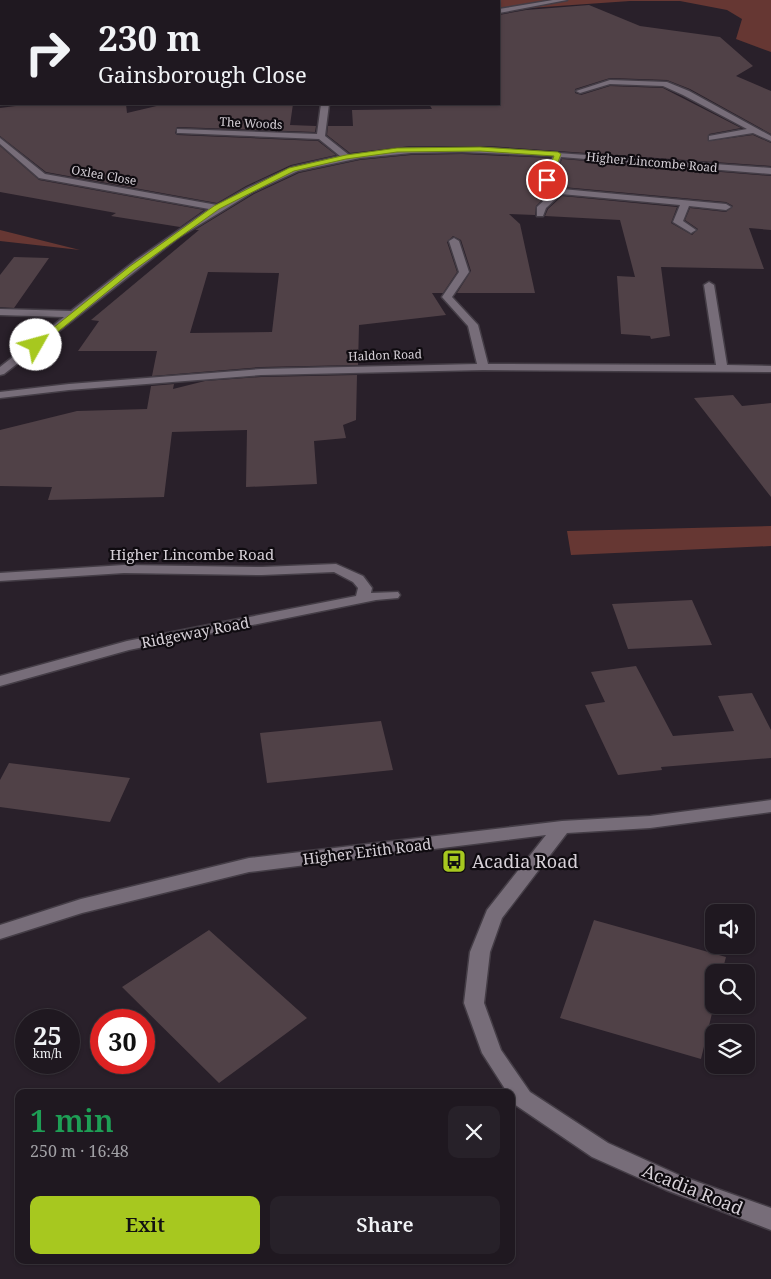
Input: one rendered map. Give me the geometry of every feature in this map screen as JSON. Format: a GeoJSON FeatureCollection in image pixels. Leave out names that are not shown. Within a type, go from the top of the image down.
{"type":"FeatureCollection","features":[{"type":"Feature","properties":{"kind":"street"},"geometry":{"type":"LineString","coordinates":[[500,11],[564,0]]}},
{"type":"Feature","properties":{"kind":"street"},"geometry":{"type":"LineString","coordinates":[[580,91],[610,82],[652,83],[671,86],[771,139]]}},
{"type":"Feature","properties":{"kind":"street"},"geometry":{"type":"LineString","coordinates":[[325,105],[321,137],[346,157]]}},
{"type":"Feature","properties":{"kind":"street"},"geometry":{"type":"LineString","coordinates":[[712,138],[754,130]]}},
{"type":"Feature","properties":{"kind":"street","name":"The Woods"},"geometry":{"type":"LineString","coordinates":[[180,131],[321,137]]}},
{"type":"Feature","properties":{"kind":"street","name":"Oxlea Close"},"geometry":{"type":"LineString","coordinates":[[0,140],[42,176],[217,208]]}},
{"type":"Feature","properties":{"kind":"street","name":"Higher Lincombe Road"},"geometry":{"type":"LineString","coordinates":[[0,372],[132,268],[217,208],[292,170],[346,157],[397,150],[480,149],[771,171]]}},
{"type":"Feature","properties":{"kind":"street"},"geometry":{"type":"LineString","coordinates":[[558,154],[547,180],[559,191],[726,207]]}},
{"type":"Feature","properties":{"kind":"street"},"geometry":{"type":"LineString","coordinates":[[540,214],[542,207],[559,191]]}},
{"type":"Feature","properties":{"kind":"street"},"geometry":{"type":"LineString","coordinates":[[685,204],[678,222],[691,230]]}},
{"type":"Feature","properties":{"kind":"street"},"geometry":{"type":"LineString","coordinates":[[454,241],[464,272],[447,297],[473,325],[483,367]]}},
{"type":"Feature","properties":{"kind":"street"},"geometry":{"type":"LineString","coordinates":[[709,286],[722,368]]}},
{"type":"Feature","properties":{"kind":"street"},"geometry":{"type":"LineString","coordinates":[[0,312],[75,314]]}},
{"type":"Feature","properties":{"kind":"street","name":"Haldon Road"},"geometry":{"type":"LineString","coordinates":[[0,395],[69,387],[261,372],[483,367],[771,369]]}},
{"type":"Feature","properties":{"kind":"street","name":"Higher Lincombe Road"},"geometry":{"type":"LineString","coordinates":[[0,577],[124,570],[262,571],[336,568],[358,579],[365,588],[363,599]]}},
{"type":"Feature","properties":{"kind":"street","name":"Ridgeway Road"},"geometry":{"type":"LineString","coordinates":[[0,681],[127,646],[363,599],[393,595]]}},
{"type":"Feature","properties":{"kind":"street","name":"Higher Erith Road"},"geometry":{"type":"LineString","coordinates":[[0,932],[81,906],[249,865],[562,827],[650,822],[771,806]]}},
{"type":"Feature","properties":{"kind":"street","name":"Acadia Road"},"geometry":{"type":"LineString","coordinates":[[562,827],[494,915],[480,952],[474,1003],[492,1053],[522,1098],[600,1150],[674,1183],[771,1219]]}},
{"type":"Feature","properties":{"kind":"shaded area"},"geometry":{"type":"Polygon","coordinates":[[[500,0],[771,0],[771,52],[736,39],[742,19],[727,10],[680,1],[630,1],[500,10],[500,0]]]}},
{"type":"Feature","properties":{"kind":"shaded area"},"geometry":{"type":"Polygon","coordinates":[[[0,230],[80,250],[0,241],[0,230]]]}},
{"type":"Feature","properties":{"kind":"shaded area"},"geometry":{"type":"Polygon","coordinates":[[[771,526],[771,546],[571,555],[567,531],[771,526]]]}},
{"type":"Feature","properties":{"kind":"building"},"geometry":{"type":"Polygon","coordinates":[[[589,5],[640,26],[720,37],[753,66],[736,76],[771,91],[771,134],[690,89],[667,80],[610,78],[575,89],[575,93],[581,95],[610,86],[663,88],[741,128],[709,134],[708,141],[753,135],[771,143],[771,166],[488,146],[411,146],[350,153],[327,135],[328,126],[353,126],[352,110],[432,109],[430,105],[500,105],[500,15],[526,10],[589,5]]]}},
{"type":"Feature","properties":{"kind":"building"},"geometry":{"type":"Polygon","coordinates":[[[23,105],[126,105],[127,113],[161,105],[293,105],[290,125],[316,126],[315,132],[177,127],[175,133],[177,135],[318,141],[336,155],[291,165],[246,186],[217,203],[46,172],[0,136],[0,108],[23,105]]]}},
{"type":"Feature","properties":{"kind":"building"},"geometry":{"type":"Polygon","coordinates":[[[0,146],[39,180],[204,210],[180,227],[111,216],[116,213],[0,192],[0,146]]]}},
{"type":"Feature","properties":{"kind":"building"},"geometry":{"type":"Polygon","coordinates":[[[462,154],[550,158],[541,180],[551,191],[536,206],[535,215],[509,214],[520,224],[535,293],[457,293],[471,271],[461,240],[453,236],[447,242],[457,272],[443,293],[432,293],[446,315],[359,325],[358,365],[261,367],[152,376],[157,351],[78,351],[99,321],[91,320],[199,230],[195,230],[254,194],[299,173],[360,160],[411,155],[462,154]],[[208,272],[190,333],[272,332],[279,273],[208,272]]]}},
{"type":"Feature","properties":{"kind":"building"},"geometry":{"type":"Polygon","coordinates":[[[562,159],[771,176],[771,230],[749,228],[764,269],[661,267],[670,336],[651,339],[650,336],[621,334],[617,276],[635,277],[620,220],[545,216],[548,209],[562,196],[677,207],[671,223],[692,235],[698,229],[685,220],[690,208],[726,212],[733,206],[726,202],[563,187],[554,179],[562,159]]]}},
{"type":"Feature","properties":{"kind":"building"},"geometry":{"type":"Polygon","coordinates":[[[14,257],[49,258],[14,308],[0,307],[0,275],[14,257]]]}},
{"type":"Feature","properties":{"kind":"building"},"geometry":{"type":"Polygon","coordinates":[[[357,375],[356,420],[343,425],[346,438],[314,441],[317,484],[246,487],[247,430],[172,432],[164,497],[48,500],[52,487],[0,486],[0,430],[77,411],[147,409],[151,386],[174,384],[173,389],[205,381],[261,377],[357,375]]]}},
{"type":"Feature","properties":{"kind":"building"},"geometry":{"type":"Polygon","coordinates":[[[733,395],[742,406],[771,403],[771,497],[694,398],[733,395]]]}},
{"type":"Feature","properties":{"kind":"building"},"geometry":{"type":"Polygon","coordinates":[[[692,600],[712,645],[628,649],[612,604],[692,600]]]}},
{"type":"Feature","properties":{"kind":"building"},"geometry":{"type":"Polygon","coordinates":[[[636,666],[673,736],[734,731],[718,696],[752,693],[771,730],[771,758],[661,767],[662,770],[618,775],[585,705],[605,702],[591,672],[636,666]]]}},
{"type":"Feature","properties":{"kind":"building"},"geometry":{"type":"Polygon","coordinates":[[[381,721],[393,770],[267,783],[260,733],[381,721]]]}},
{"type":"Feature","properties":{"kind":"building"},"geometry":{"type":"Polygon","coordinates":[[[9,763],[130,778],[110,822],[0,807],[0,780],[9,763]]]}},
{"type":"Feature","properties":{"kind":"building"},"geometry":{"type":"Polygon","coordinates":[[[594,920],[705,951],[705,954],[726,957],[724,964],[705,964],[705,1014],[712,1014],[709,1024],[705,1024],[705,1042],[701,1059],[560,1018],[594,920]]]}},
{"type":"Feature","properties":{"kind":"building"},"geometry":{"type":"Polygon","coordinates":[[[209,930],[307,1018],[219,1083],[155,1020],[155,1009],[144,1009],[122,987],[209,930]]]}},
{"type":"Feature","properties":{"kind":"place","name":"Acadia Road"},"geometry":{"type":"Point","coordinates":[454,861]}},
{"type":"Feature","properties":{"kind":"route"},"geometry":{"type":"LineString","coordinates":[[36,345],[132,268],[217,208],[256,186],[292,170],[346,157],[397,150],[480,149],[558,154],[547,180]]}}]}
